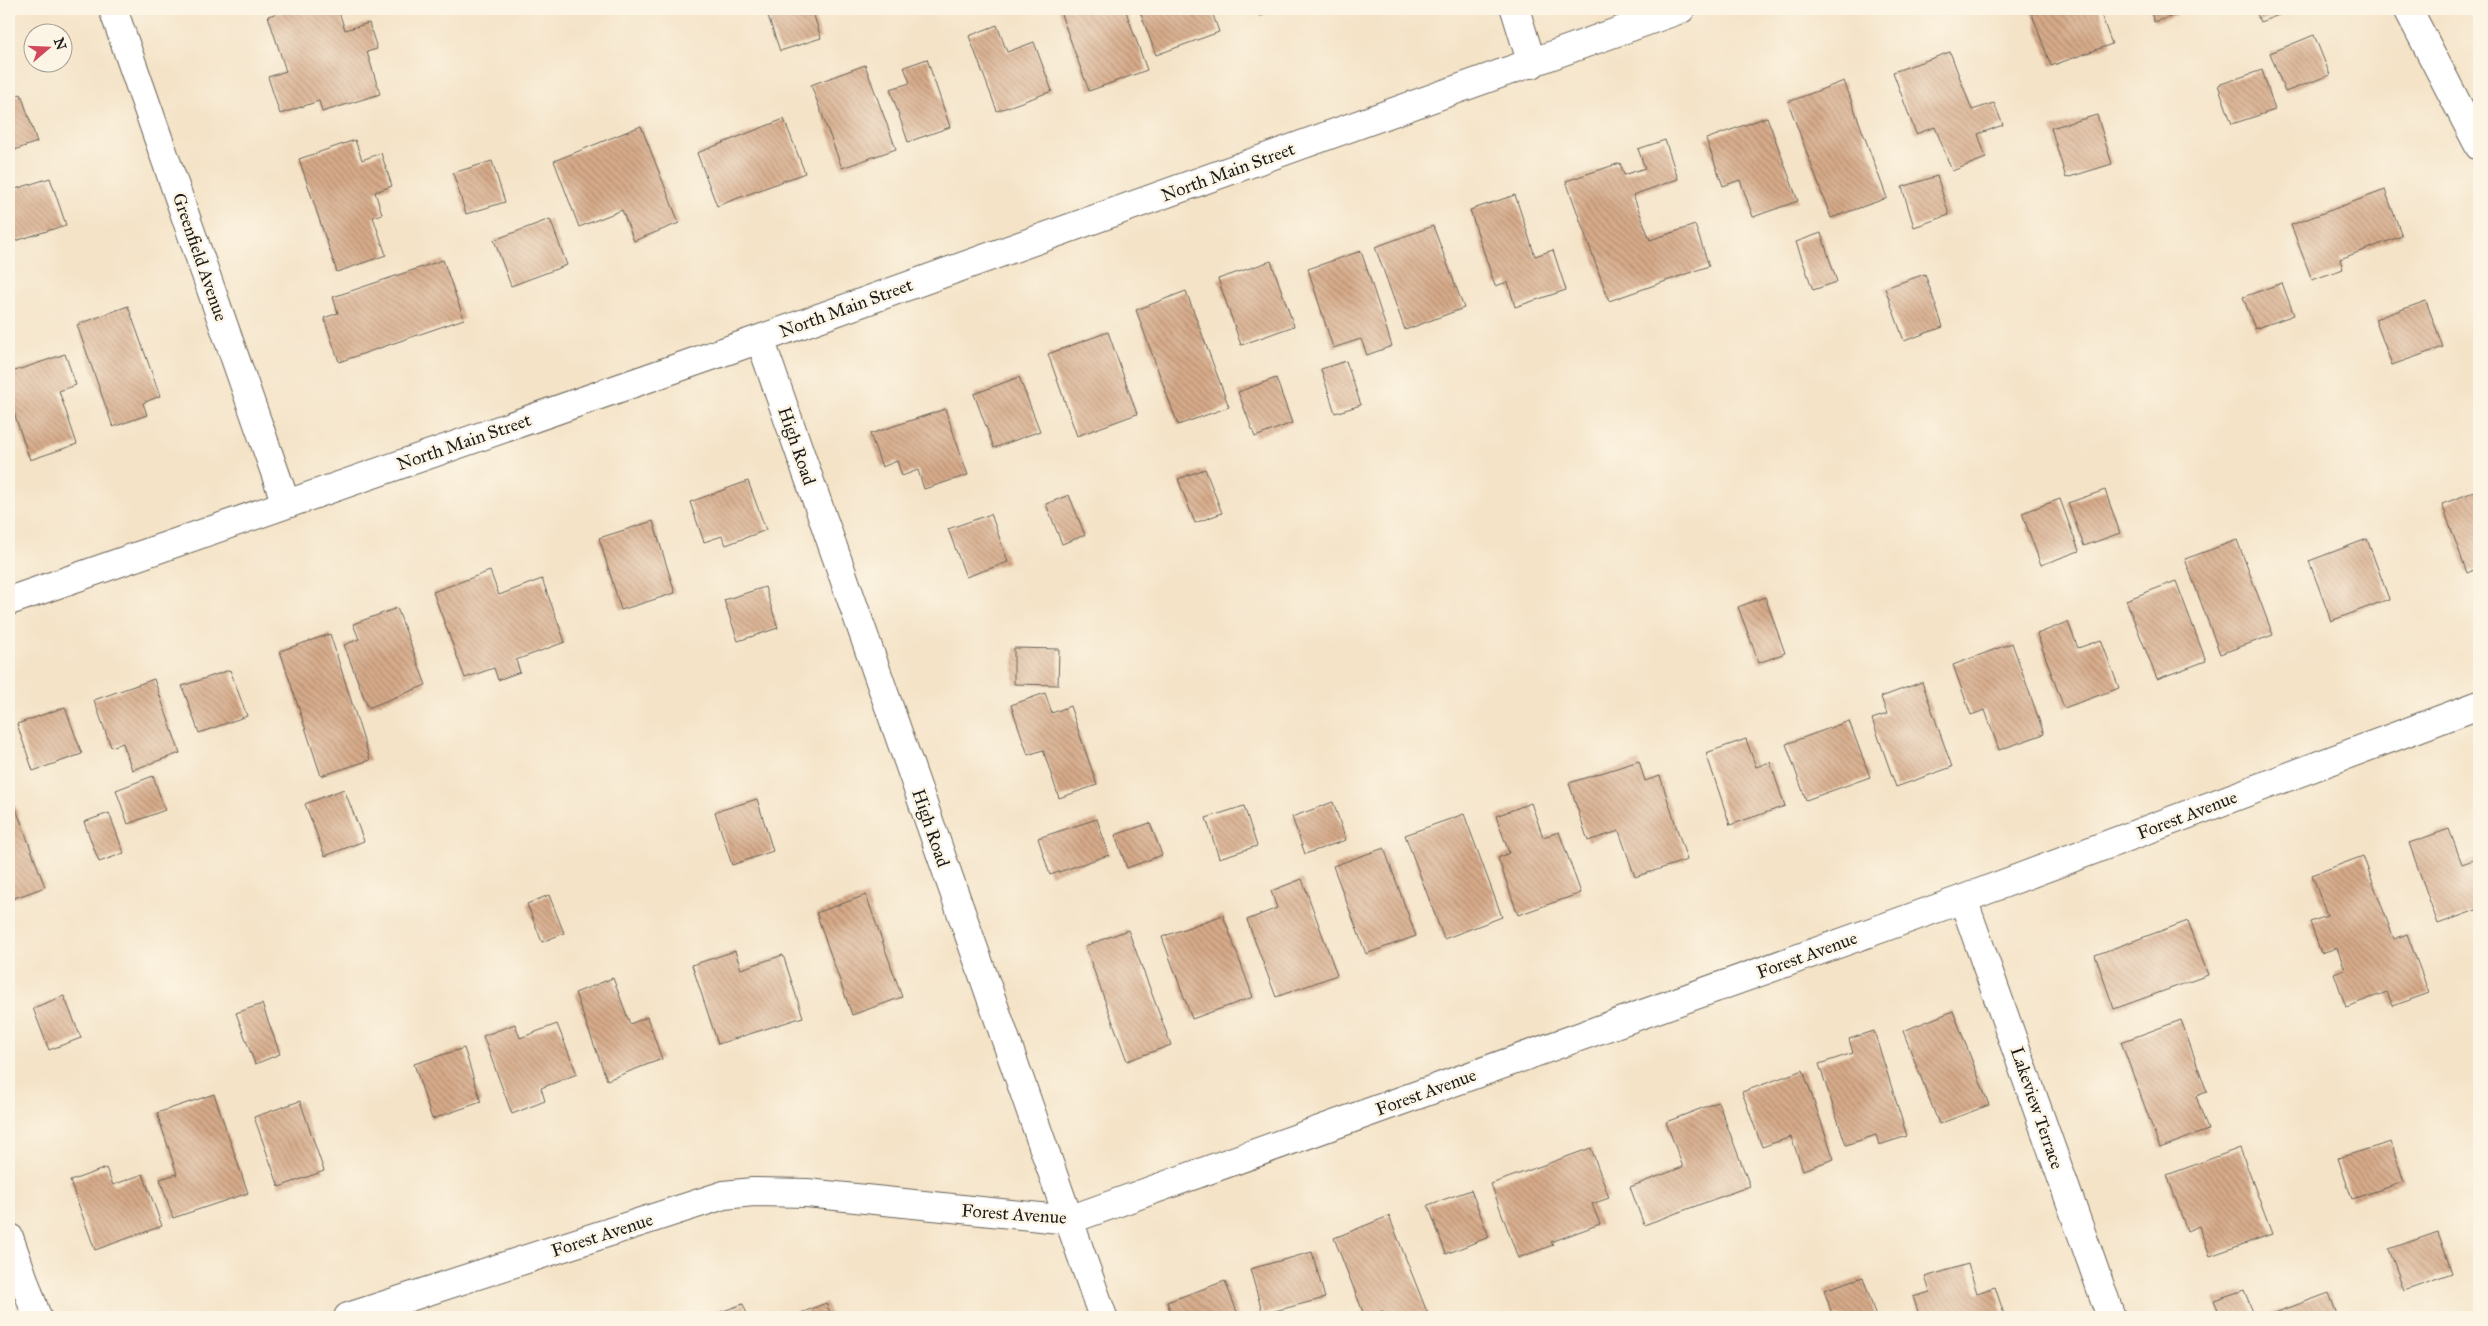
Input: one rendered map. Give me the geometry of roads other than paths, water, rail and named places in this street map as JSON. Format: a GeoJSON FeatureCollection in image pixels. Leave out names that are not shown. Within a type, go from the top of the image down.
{"type":"FeatureCollection","features":[{"type":"Feature","properties":{"kind":"street","name":"Greenfield Avenue"},"geometry":{"type":"LineString","coordinates":[[113,9],[286,504]]}},
{"type":"Feature","properties":{"kind":"street"},"geometry":{"type":"LineString","coordinates":[[1515,9],[1532,64]]}},
{"type":"Feature","properties":{"kind":"street","name":"North Main Street"},"geometry":{"type":"LineString","coordinates":[[9,601],[760,339],[1532,64],[1681,9]]}},
{"type":"Feature","properties":{"kind":"street"},"geometry":{"type":"LineString","coordinates":[[2408,9],[2479,146]]}},
{"type":"Feature","properties":{"kind":"street","name":"High Road"},"geometry":{"type":"LineString","coordinates":[[760,339],[1103,1317]]}},
{"type":"Feature","properties":{"kind":"street","name":"Forest Avenue"},"geometry":{"type":"LineString","coordinates":[[348,1317],[724,1195],[753,1192],[806,1193],[1069,1220],[1963,899],[2479,705]]}},
{"type":"Feature","properties":{"kind":"street","name":"Lakeview Terrace"},"geometry":{"type":"LineString","coordinates":[[1963,899],[2111,1317]]}},
{"type":"Feature","properties":{"kind":"street"},"geometry":{"type":"LineString","coordinates":[[9,1237],[37,1317]]}}]}
